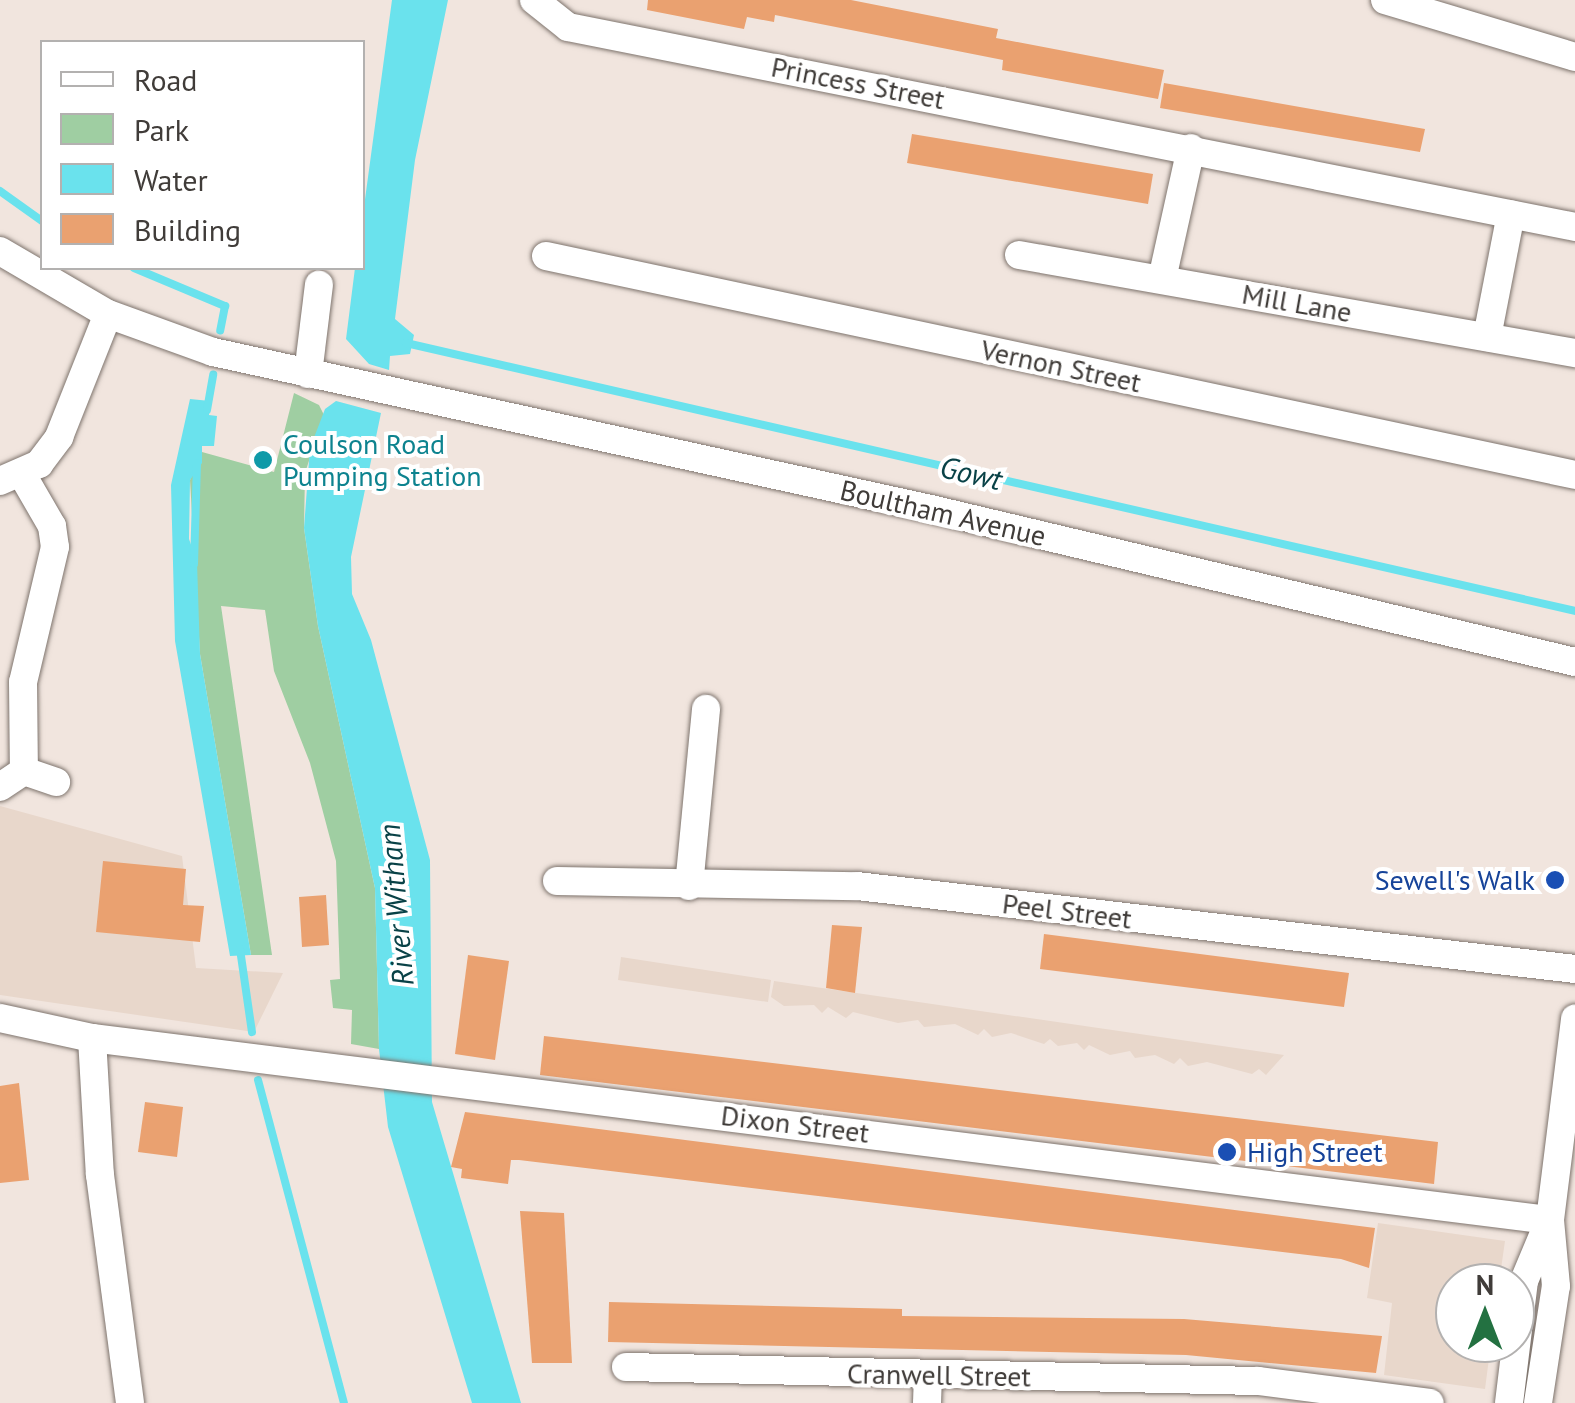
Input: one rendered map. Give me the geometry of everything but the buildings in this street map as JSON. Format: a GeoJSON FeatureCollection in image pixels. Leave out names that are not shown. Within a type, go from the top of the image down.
{"type":"FeatureCollection","features":[{"type":"Feature","properties":{"kind":"street","name":"Princess Street"},"geometry":{"type":"LineString","coordinates":[[534,0],[568,27],[1575,227]]}},
{"type":"Feature","properties":{"kind":"street"},"geometry":{"type":"LineString","coordinates":[[1385,0],[1575,57]]}},
{"type":"Feature","properties":{"kind":"street"},"geometry":{"type":"LineString","coordinates":[[1162,278],[1191,148]]}},
{"type":"Feature","properties":{"kind":"street"},"geometry":{"type":"LineString","coordinates":[[1487,337],[1512,214]]}},
{"type":"Feature","properties":{"kind":"street","name":"Boultham Avenue"},"geometry":{"type":"LineString","coordinates":[[0,251],[108,314],[213,352],[935,510],[1575,662]]}},
{"type":"Feature","properties":{"kind":"street","name":"Mill Lane"},"geometry":{"type":"LineString","coordinates":[[1019,254],[1575,353]]}},
{"type":"Feature","properties":{"kind":"street","name":"Vernon Street"},"geometry":{"type":"LineString","coordinates":[[546,256],[1575,475]]}},
{"type":"Feature","properties":{"kind":"street"},"geometry":{"type":"LineString","coordinates":[[308,374],[319,285]]}},
{"type":"Feature","properties":{"kind":"street"},"geometry":{"type":"LineString","coordinates":[[24,771],[23,682],[55,547],[52,526],[11,479],[59,437],[108,314]]}},
{"type":"Feature","properties":{"kind":"street"},"geometry":{"type":"LineString","coordinates":[[689,886],[706,710]]}},
{"type":"Feature","properties":{"kind":"street"},"geometry":{"type":"LineString","coordinates":[[24,771],[56,782]]}},
{"type":"Feature","properties":{"kind":"street"},"geometry":{"type":"LineString","coordinates":[[0,787],[24,771]]}},
{"type":"Feature","properties":{"kind":"street","name":"Peel Street"},"geometry":{"type":"LineString","coordinates":[[558,881],[857,886],[1575,969]]}},
{"type":"Feature","properties":{"kind":"street","name":"Dixon Street"},"geometry":{"type":"LineString","coordinates":[[0,1018],[41,1031],[92,1038],[362,1068],[1550,1220]]}},
{"type":"Feature","properties":{"kind":"street"},"geometry":{"type":"LineString","coordinates":[[1531,1263],[1550,1220],[1569,1112],[1575,1018]]}},
{"type":"Feature","properties":{"kind":"street","name":"Dixon Street"},"geometry":{"type":"LineString","coordinates":[[0,1040],[41,1031]]}},
{"type":"Feature","properties":{"kind":"street"},"geometry":{"type":"LineString","coordinates":[[92,1038],[100,1175],[130,1403]]}},
{"type":"Feature","properties":{"kind":"street"},"geometry":{"type":"LineString","coordinates":[[1538,1403],[1566,1287],[1550,1220]]}},
{"type":"Feature","properties":{"kind":"street"},"geometry":{"type":"LineString","coordinates":[[1535,1282],[1566,1287]]}},
{"type":"Feature","properties":{"kind":"street"},"geometry":{"type":"LineString","coordinates":[[1509,1403],[1514,1363]]}},
{"type":"Feature","properties":{"kind":"street","name":"Cranwell Street"},"geometry":{"type":"LineString","coordinates":[[626,1367],[928,1390],[1258,1381],[1430,1403]]}},
{"type":"Feature","properties":{"kind":"shaded area"},"geometry":{"type":"Polygon","coordinates":[[[0,806],[182,856],[196,968],[283,973],[254,1032],[0,995],[0,806]]]}},
{"type":"Feature","properties":{"kind":"shaded area"},"geometry":{"type":"Polygon","coordinates":[[[621,957],[771,980],[768,1002],[618,980],[621,957]]]}},
{"type":"Feature","properties":{"kind":"shaded area"},"geometry":{"type":"Polygon","coordinates":[[[774,981],[1284,1055],[1266,1075],[1259,1069],[1252,1074],[1207,1062],[1188,1066],[1180,1058],[1174,1064],[1155,1055],[1135,1058],[1130,1051],[1110,1055],[1089,1045],[1084,1050],[1077,1043],[1058,1046],[1050,1039],[1044,1044],[1011,1033],[992,1037],[984,1029],[978,1035],[955,1024],[924,1027],[918,1020],[898,1023],[853,1012],[846,1018],[828,1007],[822,1013],[814,1005],[784,1006],[771,997],[774,981]]]}},
{"type":"Feature","properties":{"kind":"shaded area"},"geometry":{"type":"Polygon","coordinates":[[[1378,1223],[1505,1241],[1502,1263],[1435,1263],[1435,1363],[1488,1363],[1485,1389],[1384,1375],[1392,1303],[1367,1298],[1378,1223]]]}},
{"type":"Feature","properties":{"kind":"green space"},"geometry":{"type":"Polygon","coordinates":[[[294,393],[319,405],[324,415],[305,473],[304,528],[318,626],[375,888],[379,1049],[351,1044],[352,1010],[333,1008],[330,980],[340,979],[336,861],[310,763],[274,671],[265,610],[221,606],[272,955],[251,955],[200,654],[190,480],[202,452],[274,472],[294,393]]]}},
{"type":"Feature","properties":{"kind":"water"},"geometry":{"type":"Polygon","coordinates":[[[392,0],[448,0],[415,160],[395,319],[414,335],[410,354],[390,356],[389,370],[369,364],[346,339],[355,270],[365,270],[365,199],[392,0]]]}},
{"type":"Feature","properties":{"kind":"water"},"geometry":{"type":"Polygon","coordinates":[[[190,399],[210,401],[209,415],[217,416],[214,446],[202,446],[202,463],[190,480],[189,539],[197,562],[200,654],[251,955],[230,956],[175,641],[171,485],[190,399]]]}},
{"type":"Feature","properties":{"kind":"water","name":"River Witham"},"geometry":{"type":"Polygon","coordinates":[[[336,401],[381,413],[351,557],[352,594],[371,640],[430,860],[432,1102],[521,1403],[472,1403],[388,1127],[379,1049],[375,888],[318,626],[304,528],[310,448],[325,409],[336,401]]]}},
{"type":"Feature","properties":{"kind":"waterway"},"geometry":{"type":"LineString","coordinates":[[0,191],[40,220]]}},
{"type":"Feature","properties":{"kind":"waterway"},"geometry":{"type":"LineString","coordinates":[[139,270],[225,306],[220,331]]}},
{"type":"Feature","properties":{"kind":"waterway","name":"Gowt"},"geometry":{"type":"LineString","coordinates":[[406,343],[1575,611]]}},
{"type":"Feature","properties":{"kind":"waterway"},"geometry":{"type":"LineString","coordinates":[[207,410],[213,375]]}},
{"type":"Feature","properties":{"kind":"waterway"},"geometry":{"type":"LineString","coordinates":[[194,564],[197,463]]}},
{"type":"Feature","properties":{"kind":"waterway"},"geometry":{"type":"LineString","coordinates":[[240,949],[252,1032]]}},
{"type":"Feature","properties":{"kind":"waterway"},"geometry":{"type":"LineString","coordinates":[[258,1080],[344,1403]]}},
{"type":"Feature","properties":{"kind":"place","name":"Coulson Road Pumping Station"},"geometry":{"type":"Point","coordinates":[263,460]}},
{"type":"Feature","properties":{"kind":"place","name":"Sewell's Walk"},"geometry":{"type":"Point","coordinates":[1555,880]}},
{"type":"Feature","properties":{"kind":"place","name":"High Street"},"geometry":{"type":"Point","coordinates":[1227,1152]}}]}
